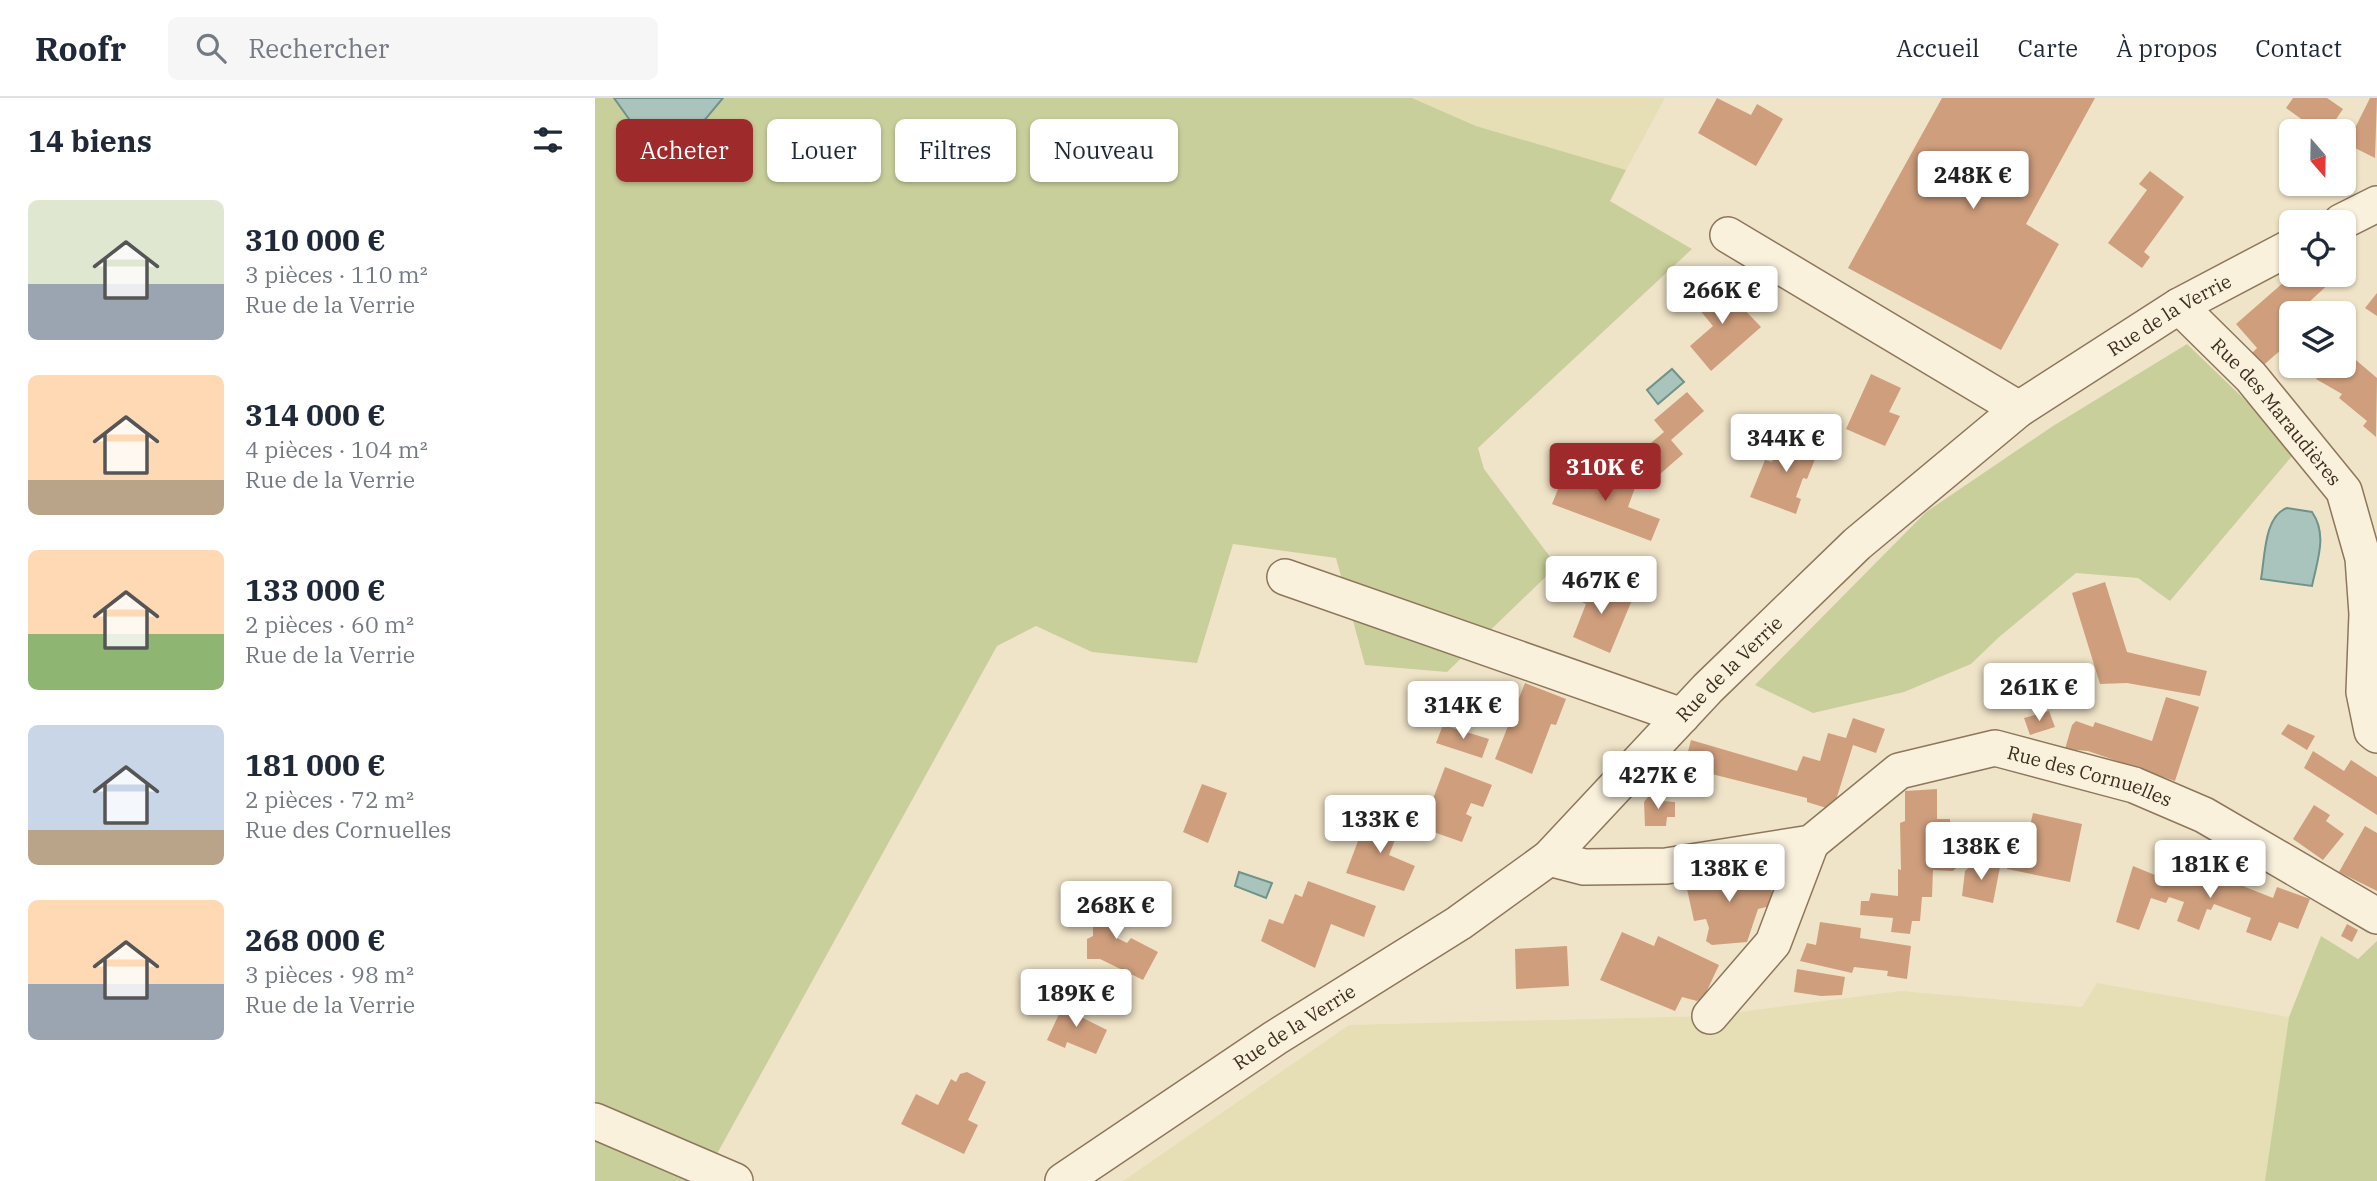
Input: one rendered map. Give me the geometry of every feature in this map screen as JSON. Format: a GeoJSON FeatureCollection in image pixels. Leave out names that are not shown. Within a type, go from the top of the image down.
{"type":"FeatureCollection","features":[{"type":"Feature","properties":{"kind":"street"},"geometry":{"type":"LineString","coordinates":[[2356,214],[2377,204]]}},
{"type":"Feature","properties":{"kind":"street"},"geometry":{"type":"LineString","coordinates":[[1728,235],[2019,409]]}},
{"type":"Feature","properties":{"kind":"street","name":"Rue de la Verrie"},"geometry":{"type":"LineString","coordinates":[[1073,1179],[1275,1038],[1459,923],[1549,858],[1682,716],[1857,544],[2019,409],[2179,306],[2279,253]]}},
{"type":"Feature","properties":{"kind":"street","name":"Rue des Maraudières"},"geometry":{"type":"LineString","coordinates":[[2179,306],[2251,377],[2344,491],[2363,558],[2372,613],[2364,692],[2372,731],[2377,735]]}},
{"type":"Feature","properties":{"kind":"street"},"geometry":{"type":"LineString","coordinates":[[1285,577],[1682,716]]}},
{"type":"Feature","properties":{"kind":"street","name":"Rue des Cornuelles"},"geometry":{"type":"LineString","coordinates":[[1811,843],[1899,771],[1995,748],[2134,785],[2204,815],[2377,916]]}},
{"type":"Feature","properties":{"kind":"street"},"geometry":{"type":"LineString","coordinates":[[1549,858],[1584,867],[1666,866],[1811,843],[1773,943],[1710,1016]]}},
{"type":"Feature","properties":{"kind":"street"},"geometry":{"type":"LineString","coordinates":[[595,1121],[735,1181]]}},
{"type":"Feature","properties":{"kind":"shaded area"},"geometry":{"type":"Polygon","coordinates":[[[1412,98],[1665,98],[1626,170],[1476,126],[1412,98]]]}},
{"type":"Feature","properties":{"kind":"shaded area"},"geometry":{"type":"Polygon","coordinates":[[[2097,983],[2289,1017],[2265,1181],[1123,1181],[1349,1025],[1710,1016],[1901,991],[2082,1007],[2097,983]]]}},
{"type":"Feature","properties":{"kind":"green space"},"geometry":{"type":"Polygon","coordinates":[[[595,98],[1412,98],[1476,126],[1626,170],[1610,201],[1692,249],[1478,448],[1484,469],[1557,566],[1447,672],[1365,665],[1336,558],[1233,544],[1197,663],[1092,652],[1036,626],[997,646],[702,1181],[595,1181],[595,98]]]}},
{"type":"Feature","properties":{"kind":"green space"},"geometry":{"type":"Polygon","coordinates":[[[2187,344],[2297,450],[2170,601],[2138,578],[2076,573],[1971,664],[1904,692],[1813,713],[1755,685],[1926,512],[2053,426],[2187,344]]]}},
{"type":"Feature","properties":{"kind":"green space"},"geometry":{"type":"Polygon","coordinates":[[[2321,936],[2358,959],[2377,941],[2377,1181],[2265,1181],[2289,1017],[2321,936]]]}},
{"type":"Feature","properties":{"kind":"water"},"geometry":{"type":"Polygon","coordinates":[[[614,98],[723,98],[706,119],[629,119],[614,98]]]}},
{"type":"Feature","properties":{"kind":"water"},"geometry":{"type":"Polygon","coordinates":[[[1672,369],[1684,382],[1658,404],[1647,390],[1672,369]]]}},
{"type":"Feature","properties":{"kind":"water"},"geometry":{"type":"Polygon","coordinates":[[[2287,508],[2312,512],[2317,521],[2320,548],[2312,586],[2261,579],[2270,528],[2279,512],[2287,508]]]}},
{"type":"Feature","properties":{"kind":"water"},"geometry":{"type":"Polygon","coordinates":[[[1239,872],[1272,883],[1266,898],[1235,886],[1239,872]]]}},
{"type":"Feature","properties":{"kind":"building"},"geometry":{"type":"Polygon","coordinates":[[[1717,98],[1751,115],[1757,104],[1783,119],[1756,166],[1698,133],[1717,98]]]}},
{"type":"Feature","properties":{"kind":"building"},"geometry":{"type":"Polygon","coordinates":[[[1942,98],[2095,98],[2026,224],[2059,244],[2001,350],[1848,268],[1942,98]]]}},
{"type":"Feature","properties":{"kind":"building"},"geometry":{"type":"Polygon","coordinates":[[[2293,98],[2327,98],[2343,109],[2336,119],[2301,119],[2286,108],[2293,98]]]}},
{"type":"Feature","properties":{"kind":"building"},"geometry":{"type":"Polygon","coordinates":[[[2370,98],[2377,98],[2375,158],[2356,148],[2356,126],[2370,98]]]}},
{"type":"Feature","properties":{"kind":"building"},"geometry":{"type":"Polygon","coordinates":[[[2150,171],[2184,197],[2144,252],[2150,257],[2142,268],[2108,243],[2147,190],[2139,184],[2150,171]]]}},
{"type":"Feature","properties":{"kind":"building"},"geometry":{"type":"Polygon","coordinates":[[[1717,281],[1761,327],[1711,371],[1690,346],[1713,326],[1693,302],[1717,281]]]}},
{"type":"Feature","properties":{"kind":"building"},"geometry":{"type":"Polygon","coordinates":[[[2279,286],[2325,287],[2310,301],[2279,301],[2279,352],[2259,369],[2249,356],[2257,348],[2236,324],[2279,286]]]}},
{"type":"Feature","properties":{"kind":"building"},"geometry":{"type":"Polygon","coordinates":[[[2377,293],[2377,316],[2365,308],[2377,293]]]}},
{"type":"Feature","properties":{"kind":"building"},"geometry":{"type":"Polygon","coordinates":[[[2356,360],[2377,378],[2376,437],[2363,426],[2367,421],[2339,398],[2342,394],[2316,379],[2356,378],[2356,360]]]}},
{"type":"Feature","properties":{"kind":"building"},"geometry":{"type":"Polygon","coordinates":[[[1871,374],[1901,388],[1889,412],[1900,416],[1885,446],[1846,429],[1871,374]]]}},
{"type":"Feature","properties":{"kind":"building"},"geometry":{"type":"Polygon","coordinates":[[[1687,392],[1704,411],[1671,440],[1683,454],[1660,474],[1628,462],[1664,432],[1654,420],[1687,392]]]}},
{"type":"Feature","properties":{"kind":"building"},"geometry":{"type":"Polygon","coordinates":[[[1784,434],[1820,447],[1807,479],[1803,478],[1796,497],[1801,499],[1796,514],[1750,497],[1765,460],[1772,462],[1784,434]]]}},
{"type":"Feature","properties":{"kind":"building"},"geometry":{"type":"Polygon","coordinates":[[[1602,471],[1636,485],[1628,507],[1660,519],[1651,541],[1552,504],[1565,472],[1596,483],[1602,471]]]}},
{"type":"Feature","properties":{"kind":"building"},"geometry":{"type":"Polygon","coordinates":[[[1584,581],[1632,600],[1610,653],[1573,637],[1586,604],[1577,600],[1584,581]]]}},
{"type":"Feature","properties":{"kind":"building"},"geometry":{"type":"Polygon","coordinates":[[[2105,582],[2127,652],[2207,671],[2200,696],[2127,683],[2100,684],[2072,593],[2105,582]]]}},
{"type":"Feature","properties":{"kind":"building"},"geometry":{"type":"Polygon","coordinates":[[[1525,683],[1566,699],[1556,725],[1551,724],[1532,774],[1495,759],[1525,683]]]}},
{"type":"Feature","properties":{"kind":"building"},"geometry":{"type":"Polygon","coordinates":[[[2166,697],[2199,707],[2175,781],[2088,751],[2065,749],[2072,725],[2076,721],[2093,727],[2095,722],[2152,741],[2166,697]]]}},
{"type":"Feature","properties":{"kind":"building"},"geometry":{"type":"Polygon","coordinates":[[[2049,711],[2055,727],[2030,735],[2024,718],[2049,711]]]}},
{"type":"Feature","properties":{"kind":"building"},"geometry":{"type":"Polygon","coordinates":[[[1853,718],[1885,729],[1876,753],[1853,745],[1833,810],[1807,802],[1807,798],[1684,767],[1691,740],[1797,771],[1803,756],[1820,761],[1828,733],[1846,738],[1853,718]]]}},
{"type":"Feature","properties":{"kind":"building"},"geometry":{"type":"Polygon","coordinates":[[[2288,724],[2315,736],[2307,750],[2281,734],[2288,724]]]}},
{"type":"Feature","properties":{"kind":"building"},"geometry":{"type":"Polygon","coordinates":[[[1443,725],[1489,739],[1482,758],[1436,743],[1443,725]]]}},
{"type":"Feature","properties":{"kind":"building"},"geometry":{"type":"Polygon","coordinates":[[[2313,751],[2344,771],[2351,760],[2377,777],[2377,815],[2304,768],[2313,751]]]}},
{"type":"Feature","properties":{"kind":"building"},"geometry":{"type":"Polygon","coordinates":[[[1445,767],[1492,785],[1483,807],[1471,803],[1466,814],[1472,817],[1462,842],[1422,828],[1445,767]]]}},
{"type":"Feature","properties":{"kind":"building"},"geometry":{"type":"Polygon","coordinates":[[[1202,784],[1227,793],[1208,843],[1183,832],[1202,784]]]}},
{"type":"Feature","properties":{"kind":"building"},"geometry":{"type":"Polygon","coordinates":[[[1937,789],[1937,819],[1950,819],[1950,832],[1965,832],[1965,859],[1953,871],[1933,870],[1932,897],[1922,897],[1920,921],[1912,921],[1910,934],[1891,932],[1893,918],[1860,915],[1861,901],[1869,901],[1871,893],[1898,896],[1898,869],[1901,870],[1900,823],[1905,821],[1905,791],[1937,789]]]}},
{"type":"Feature","properties":{"kind":"building"},"geometry":{"type":"Polygon","coordinates":[[[1657,792],[1662,801],[1675,802],[1675,817],[1667,817],[1666,826],[1645,826],[1644,802],[1651,793],[1657,792]]]}},
{"type":"Feature","properties":{"kind":"building"},"geometry":{"type":"Polygon","coordinates":[[[2314,805],[2330,815],[2326,821],[2344,834],[2323,860],[2293,839],[2314,805]]]}},
{"type":"Feature","properties":{"kind":"building"},"geometry":{"type":"Polygon","coordinates":[[[1380,811],[1403,820],[1389,855],[1415,866],[1404,891],[1346,873],[1364,825],[1373,828],[1380,811]]]}},
{"type":"Feature","properties":{"kind":"building"},"geometry":{"type":"Polygon","coordinates":[[[2033,813],[2082,824],[2070,882],[2007,869],[2014,835],[2027,838],[2033,813]]]}},
{"type":"Feature","properties":{"kind":"building"},"geometry":{"type":"Polygon","coordinates":[[[2365,826],[2377,833],[2377,891],[2339,872],[2365,826]]]}},
{"type":"Feature","properties":{"kind":"building"},"geometry":{"type":"Polygon","coordinates":[[[2180,861],[2273,898],[2277,887],[2310,899],[2298,929],[2279,922],[2271,941],[2246,932],[2251,918],[2214,904],[2211,910],[2207,909],[2199,930],[2177,921],[2184,902],[2169,897],[2166,903],[2151,898],[2139,930],[2116,922],[2133,866],[2172,882],[2180,861]]]}},
{"type":"Feature","properties":{"kind":"building"},"geometry":{"type":"Polygon","coordinates":[[[1975,862],[2000,867],[1993,903],[1962,896],[1965,871],[1975,862]]]}},
{"type":"Feature","properties":{"kind":"building"},"geometry":{"type":"Polygon","coordinates":[[[1767,871],[1775,905],[1758,909],[1747,942],[1712,945],[1706,941],[1709,928],[1706,919],[1694,921],[1685,880],[1722,873],[1724,879],[1767,871]]]}},
{"type":"Feature","properties":{"kind":"building"},"geometry":{"type":"Polygon","coordinates":[[[1308,881],[1376,906],[1364,937],[1331,924],[1315,968],[1261,941],[1269,919],[1283,924],[1295,894],[1302,897],[1308,881]]]}},
{"type":"Feature","properties":{"kind":"building"},"geometry":{"type":"Polygon","coordinates":[[[1093,894],[1115,894],[1115,937],[1127,943],[1131,938],[1158,952],[1143,980],[1100,959],[1087,959],[1087,939],[1093,936],[1093,894]]]}},
{"type":"Feature","properties":{"kind":"building"},"geometry":{"type":"Polygon","coordinates":[[[1820,922],[1861,928],[1860,938],[1911,946],[1907,979],[1887,976],[1888,971],[1854,967],[1852,973],[1800,961],[1807,943],[1816,945],[1820,922]]]}},
{"type":"Feature","properties":{"kind":"building"},"geometry":{"type":"Polygon","coordinates":[[[2347,924],[2358,930],[2352,942],[2341,936],[2347,924]]]}},
{"type":"Feature","properties":{"kind":"building"},"geometry":{"type":"Polygon","coordinates":[[[1622,932],[1654,946],[1658,936],[1719,965],[1704,997],[1697,1001],[1682,997],[1675,1011],[1600,980],[1622,932]]]}},
{"type":"Feature","properties":{"kind":"building"},"geometry":{"type":"Polygon","coordinates":[[[1567,946],[1569,986],[1516,989],[1515,949],[1567,946]]]}},
{"type":"Feature","properties":{"kind":"building"},"geometry":{"type":"Polygon","coordinates":[[[1797,969],[1845,977],[1842,995],[1821,996],[1794,992],[1797,969]]]}},
{"type":"Feature","properties":{"kind":"building"},"geometry":{"type":"Polygon","coordinates":[[[1067,997],[1084,1005],[1079,1016],[1107,1030],[1096,1054],[1067,1042],[1065,1048],[1047,1040],[1067,997]]]}},
{"type":"Feature","properties":{"kind":"building"},"geometry":{"type":"Polygon","coordinates":[[[967,1072],[986,1082],[968,1120],[978,1125],[964,1154],[901,1124],[916,1094],[938,1105],[951,1079],[956,1082],[960,1074],[967,1072]]]}}]}
